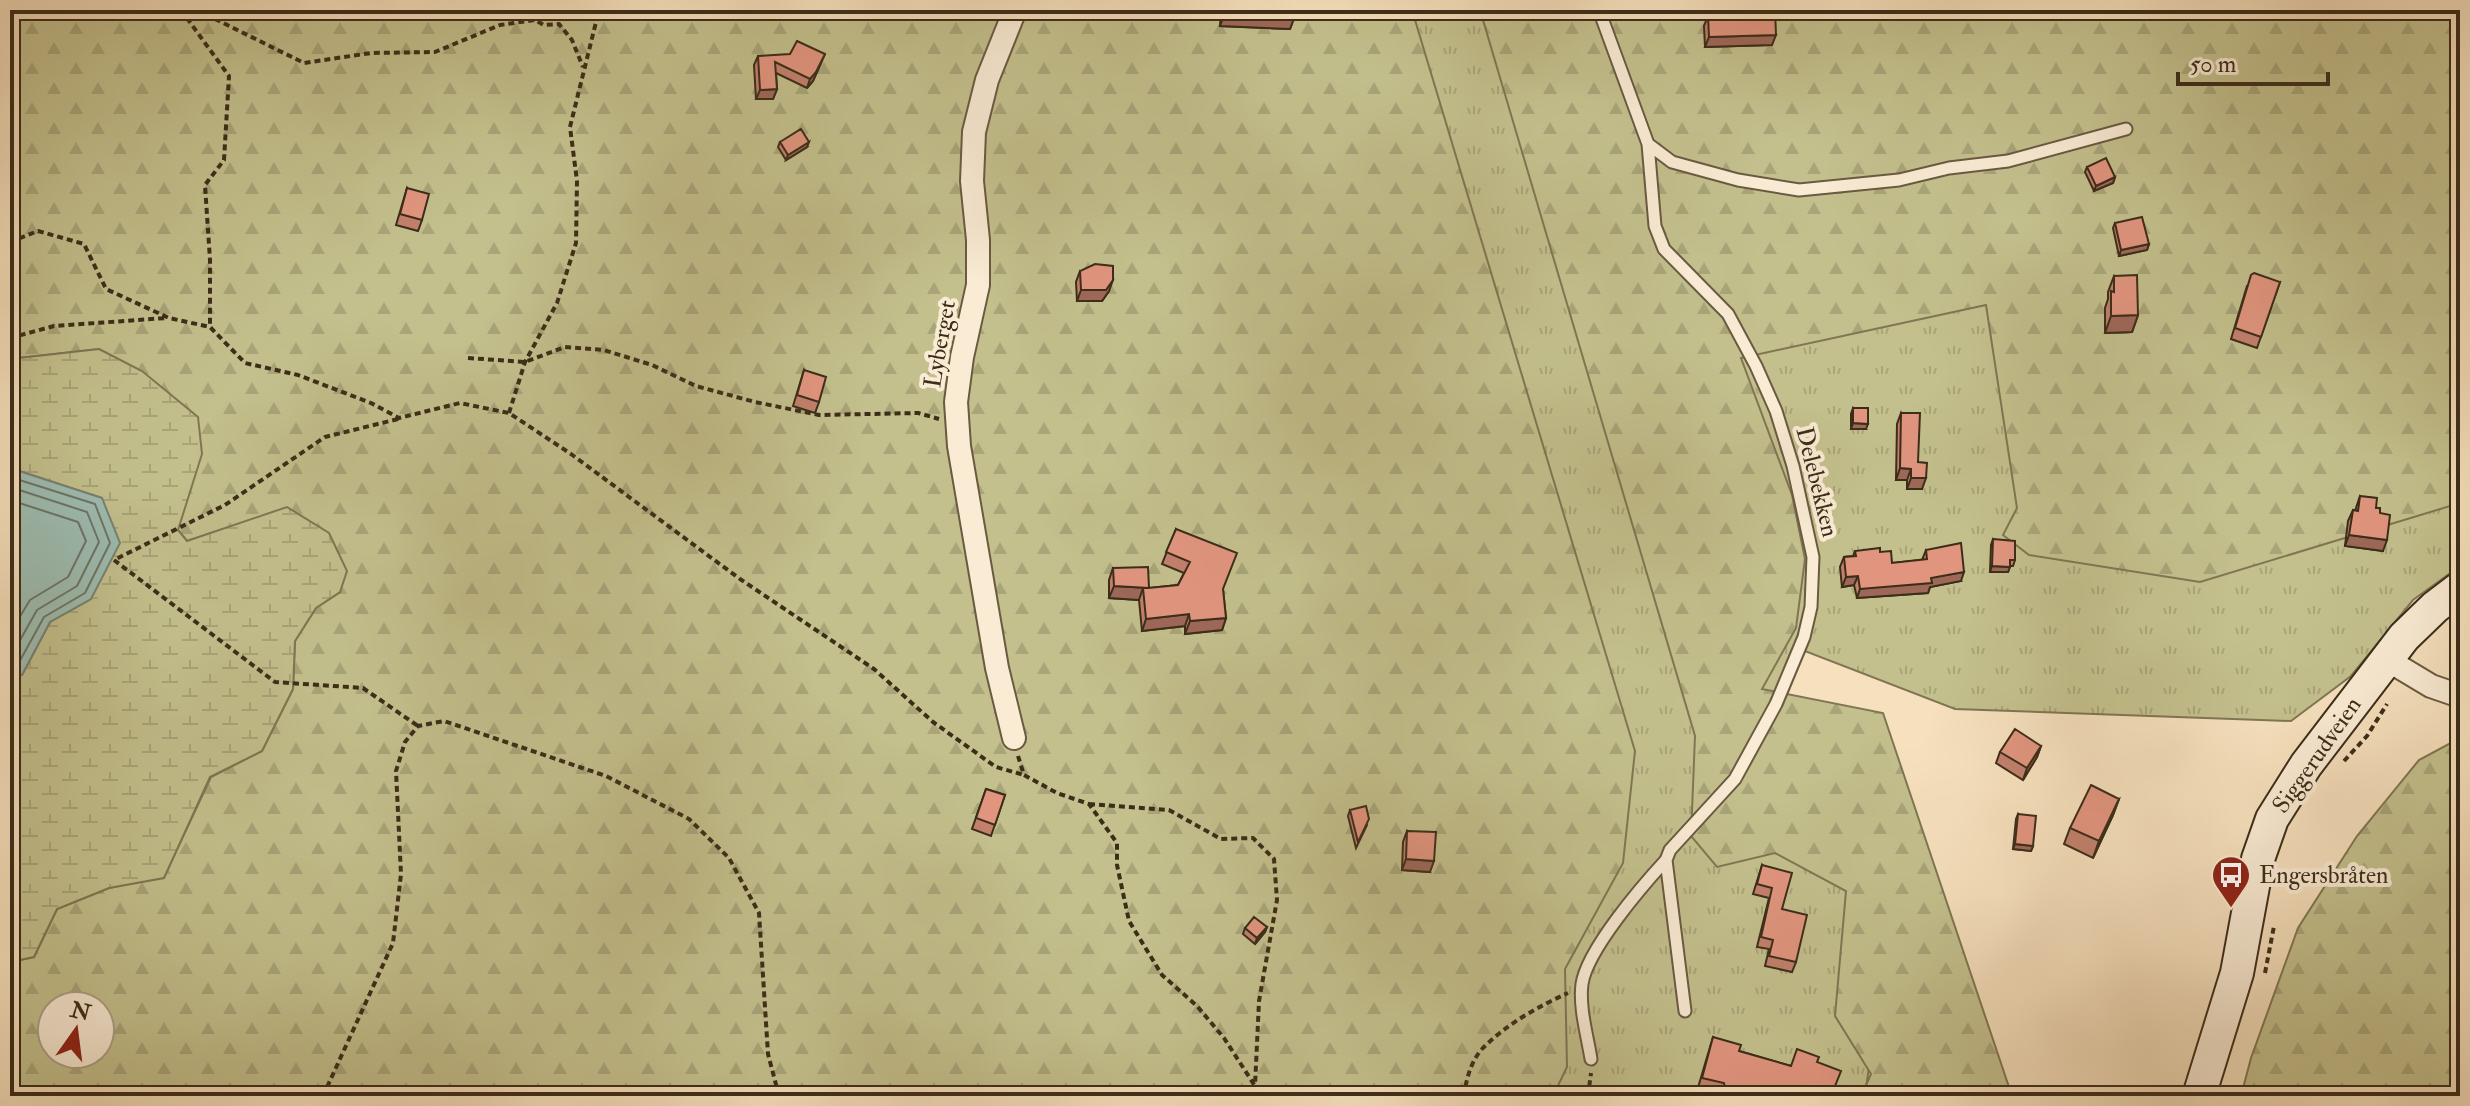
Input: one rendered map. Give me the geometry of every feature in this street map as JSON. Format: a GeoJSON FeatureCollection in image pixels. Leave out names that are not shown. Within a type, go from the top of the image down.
{"type":"FeatureCollection","features":[{"type":"Feature","properties":{"kind":"main road","name":"Siggerudveien"},"geometry":{"type":"LineString","coordinates":[[2199,1096],[2237,973],[2258,859],[2272,819],[2306,765],[2393,664],[2419,621],[2460,588]]}},
{"type":"Feature","properties":{"kind":"street","name":"Lyberget"},"geometry":{"type":"LineString","coordinates":[[1014,738],[994,650],[956,424],[957,379],[978,274],[972,181],[974,132],[987,80],[1015,10]]}},
{"type":"Feature","properties":{"kind":"street"},"geometry":{"type":"LineString","coordinates":[[2393,664],[2431,686],[2460,696]]}},
{"type":"Feature","properties":{"kind":"lane","name":"Delebekken"},"geometry":{"type":"LineString","coordinates":[[1582,987],[1584,973],[1596,951],[1666,860],[1670,850],[1735,779],[1776,704],[1804,637],[1811,607],[1813,557],[1802,500],[1776,411],[1756,366],[1728,314],[1664,249],[1655,226],[1648,144],[1599,10]]}},
{"type":"Feature","properties":{"kind":"lane"},"geometry":{"type":"LineString","coordinates":[[1648,144],[1672,162],[1738,180],[1799,190],[1899,180],[1949,168],[2008,161],[2126,129]]}},
{"type":"Feature","properties":{"kind":"lane"},"geometry":{"type":"LineString","coordinates":[[1666,860],[1685,1011]]}},
{"type":"Feature","properties":{"kind":"lane"},"geometry":{"type":"LineString","coordinates":[[1582,987],[1591,1059]]}},
{"type":"Feature","properties":{"kind":"path"},"geometry":{"type":"LineString","coordinates":[[181,10],[229,76],[224,160],[205,185],[210,327]]}},
{"type":"Feature","properties":{"kind":"path"},"geometry":{"type":"LineString","coordinates":[[197,10],[304,63],[371,53],[435,52],[500,25],[535,20],[544,25],[559,24],[572,40],[583,67]]}},
{"type":"Feature","properties":{"kind":"path"},"geometry":{"type":"LineString","coordinates":[[509,413],[525,362],[557,303],[576,243],[577,181],[570,127],[599,10]]}},
{"type":"Feature","properties":{"kind":"path"},"geometry":{"type":"LineString","coordinates":[[10,242],[38,231],[84,244],[106,289],[169,318],[210,327],[245,363],[298,375],[371,403],[399,418]]}},
{"type":"Feature","properties":{"kind":"path"},"geometry":{"type":"LineString","coordinates":[[10,338],[54,326],[169,318]]}},
{"type":"Feature","properties":{"kind":"path"},"geometry":{"type":"LineString","coordinates":[[468,358],[525,362],[565,347],[604,350],[652,365],[696,386],[755,402],[819,415],[918,413],[956,424]]}},
{"type":"Feature","properties":{"kind":"path"},"geometry":{"type":"LineString","coordinates":[[418,726],[363,688],[275,682],[114,560],[225,505],[325,437],[460,403],[509,413],[571,454],[740,579],[874,669],[933,722],[996,767],[1024,775],[1057,793],[1089,804],[1169,810],[1221,839],[1253,838],[1274,859],[1277,900],[1259,1001],[1255,1096]]}},
{"type":"Feature","properties":{"kind":"path"},"geometry":{"type":"LineString","coordinates":[[2341,764],[2376,724],[2385,708],[2393,664]]}},
{"type":"Feature","properties":{"kind":"path"},"geometry":{"type":"LineString","coordinates":[[323,1096],[393,943],[401,874],[396,771],[405,742],[418,726],[444,721],[606,776],[689,819],[729,858],[759,913],[768,1054],[779,1096]]}},
{"type":"Feature","properties":{"kind":"path"},"geometry":{"type":"LineString","coordinates":[[2370,724],[2376,724]]}},
{"type":"Feature","properties":{"kind":"path"},"geometry":{"type":"LineString","coordinates":[[1014,738],[1024,775]]}},
{"type":"Feature","properties":{"kind":"path"},"geometry":{"type":"LineString","coordinates":[[1089,804],[1117,843],[1117,865],[1129,921],[1162,975],[1197,1006],[1224,1038],[1255,1086]]}},
{"type":"Feature","properties":{"kind":"path"},"geometry":{"type":"LineString","coordinates":[[2264,979],[2274,923]]}},
{"type":"Feature","properties":{"kind":"path"},"geometry":{"type":"LineString","coordinates":[[1464,1096],[1466,1079],[1481,1050],[1517,1021],[1582,987]]}},
{"type":"Feature","properties":{"kind":"path"},"geometry":{"type":"LineString","coordinates":[[1588,1096],[1591,1059]]}},
{"type":"Feature","properties":{"kind":"path"},"geometry":{"type":"LineString","coordinates":[[15,1096],[22,1093],[73,1093],[81,1096]]}},
{"type":"Feature","properties":{"kind":"green space"},"geometry":{"type":"Polygon","coordinates":[[[10,10],[1412,10],[1635,751],[1623,863],[1565,969],[1567,1067],[1553,1096],[10,1096],[10,962],[34,957],[57,909],[109,888],[164,877],[211,777],[262,751],[293,689],[295,641],[316,608],[340,592],[223,529],[187,541],[178,530],[99,349],[10,359],[10,10]]]}},
{"type":"Feature","properties":{"kind":"green space"},"geometry":{"type":"Polygon","coordinates":[[[755,10],[2460,10],[2460,566],[2413,600],[2351,676],[2291,721],[1955,709],[1805,651],[1782,703],[1888,931],[1865,1096],[1274,1096],[755,10]]]}},
{"type":"Feature","properties":{"kind":"green space"},"geometry":{"type":"Polygon","coordinates":[[[1480,10],[2460,10],[2460,503],[2200,582],[2029,555],[2003,535],[2017,508],[1986,305],[1741,358],[1792,495],[1805,559],[1796,628],[1762,689],[1883,713],[2012,1096],[1861,1096],[1871,1074],[1835,1016],[1846,891],[1775,853],[1717,867],[1691,836],[1695,736],[1480,10]]]}},
{"type":"Feature","properties":{"kind":"green space"},"geometry":{"type":"Polygon","coordinates":[[[99,349],[142,371],[198,417],[202,454],[178,530],[187,541],[287,507],[329,533],[347,571],[340,592],[316,608],[295,641],[293,689],[262,751],[210,777],[164,878],[109,888],[57,909],[34,957],[10,962],[10,676],[22,675],[50,622],[91,599],[102,498],[10,468],[10,359],[99,349]]]}},
{"type":"Feature","properties":{"kind":"green space"},"geometry":{"type":"Polygon","coordinates":[[[2460,738],[2460,1096],[2241,1096],[2251,1058],[2298,928],[2357,836],[2419,760],[2460,738]]]}},
{"type":"Feature","properties":{"kind":"water"},"geometry":{"type":"Polygon","coordinates":[[[10,468],[102,498],[120,543],[91,599],[50,622],[22,675],[10,676],[10,468]]]}},
{"type":"Feature","properties":{"kind":"building"},"geometry":{"type":"Polygon","coordinates":[[[1738,10],[1775,10],[1776,35],[1709,37],[1708,16],[1738,15],[1738,10]]]}},
{"type":"Feature","properties":{"kind":"building"},"geometry":{"type":"Polygon","coordinates":[[[797,41],[825,54],[816,72],[810,79],[775,62],[777,89],[760,90],[758,56],[790,54],[797,41]]]}},
{"type":"Feature","properties":{"kind":"building"},"geometry":{"type":"Polygon","coordinates":[[[801,129],[809,142],[788,155],[780,142],[801,129]]]}},
{"type":"Feature","properties":{"kind":"building"},"geometry":{"type":"Polygon","coordinates":[[[2106,158],[2115,177],[2096,186],[2087,167],[2106,158]]]}},
{"type":"Feature","properties":{"kind":"building"},"geometry":{"type":"Polygon","coordinates":[[[407,188],[429,194],[422,220],[400,214],[407,188]]]}},
{"type":"Feature","properties":{"kind":"building"},"geometry":{"type":"Polygon","coordinates":[[[2142,217],[2149,244],[2121,250],[2115,223],[2142,217]]]}},
{"type":"Feature","properties":{"kind":"building"},"geometry":{"type":"Polygon","coordinates":[[[1095,264],[1113,266],[1113,280],[1106,290],[1081,290],[1080,271],[1095,264]]]}},
{"type":"Feature","properties":{"kind":"building"},"geometry":{"type":"Polygon","coordinates":[[[2254,273],[2280,282],[2261,337],[2235,328],[2254,273]]]}},
{"type":"Feature","properties":{"kind":"building"},"geometry":{"type":"Polygon","coordinates":[[[2137,275],[2138,315],[2111,316],[2114,276],[2137,275]]]}},
{"type":"Feature","properties":{"kind":"building"},"geometry":{"type":"Polygon","coordinates":[[[804,370],[826,377],[819,402],[797,395],[804,370]]]}},
{"type":"Feature","properties":{"kind":"building"},"geometry":{"type":"Polygon","coordinates":[[[1853,408],[1868,408],[1868,424],[1853,423],[1853,408]]]}},
{"type":"Feature","properties":{"kind":"building"},"geometry":{"type":"Polygon","coordinates":[[[1901,413],[1920,413],[1918,462],[1927,463],[1926,478],[1911,478],[1911,469],[1900,468],[1901,413]]]}},
{"type":"Feature","properties":{"kind":"building"},"geometry":{"type":"Polygon","coordinates":[[[2360,496],[2377,498],[2376,508],[2380,508],[2380,513],[2390,515],[2387,540],[2349,535],[2353,510],[2358,511],[2360,496]]]}},
{"type":"Feature","properties":{"kind":"building"},"geometry":{"type":"Polygon","coordinates":[[[1176,529],[1237,553],[1223,589],[1226,618],[1190,621],[1189,614],[1146,619],[1143,588],[1178,585],[1190,562],[1166,552],[1176,529]]]}},
{"type":"Feature","properties":{"kind":"building"},"geometry":{"type":"Polygon","coordinates":[[[1993,539],[2015,541],[2015,560],[2010,560],[2010,567],[1992,566],[1993,539]]]}},
{"type":"Feature","properties":{"kind":"building"},"geometry":{"type":"Polygon","coordinates":[[[1961,543],[1964,572],[1931,578],[1932,583],[1860,589],[1858,576],[1846,577],[1844,557],[1856,556],[1855,551],[1880,548],[1880,552],[1891,551],[1892,563],[1927,559],[1926,550],[1961,543]]]}},
{"type":"Feature","properties":{"kind":"building"},"geometry":{"type":"Polygon","coordinates":[[[1148,567],[1149,588],[1114,586],[1113,568],[1148,567]]]}},
{"type":"Feature","properties":{"kind":"building"},"geometry":{"type":"Polygon","coordinates":[[[2015,729],[2041,746],[2027,768],[2000,752],[2015,729]]]}},
{"type":"Feature","properties":{"kind":"building"},"geometry":{"type":"Polygon","coordinates":[[[2091,785],[2119,799],[2099,841],[2070,828],[2091,785]]]}},
{"type":"Feature","properties":{"kind":"building"},"geometry":{"type":"Polygon","coordinates":[[[986,789],[1005,795],[995,825],[976,818],[986,789]]]}},
{"type":"Feature","properties":{"kind":"building"},"geometry":{"type":"Polygon","coordinates":[[[1366,806],[1369,819],[1358,842],[1350,810],[1366,806]]]}},
{"type":"Feature","properties":{"kind":"building"},"geometry":{"type":"Polygon","coordinates":[[[2018,814],[2036,816],[2033,846],[2015,844],[2018,814]]]}},
{"type":"Feature","properties":{"kind":"building"},"geometry":{"type":"Polygon","coordinates":[[[1407,831],[1436,832],[1434,861],[1406,859],[1407,831]]]}},
{"type":"Feature","properties":{"kind":"building"},"geometry":{"type":"Polygon","coordinates":[[[1762,865],[1792,873],[1782,909],[1807,915],[1796,962],[1769,956],[1773,940],[1761,937],[1772,888],[1757,884],[1762,865]]]}},
{"type":"Feature","properties":{"kind":"building"},"geometry":{"type":"Polygon","coordinates":[[[1254,917],[1267,927],[1257,938],[1245,928],[1254,917]]]}},
{"type":"Feature","properties":{"kind":"building"},"geometry":{"type":"Polygon","coordinates":[[[1713,1037],[1741,1045],[1739,1051],[1791,1066],[1797,1049],[1819,1057],[1817,1062],[1841,1071],[1831,1096],[1727,1096],[1724,1083],[1702,1078],[1713,1037]]]}},
{"type":"Feature","properties":{"kind":"place","name":"Engersbråten"},"geometry":{"type":"Point","coordinates":[2231,909]}}]}
